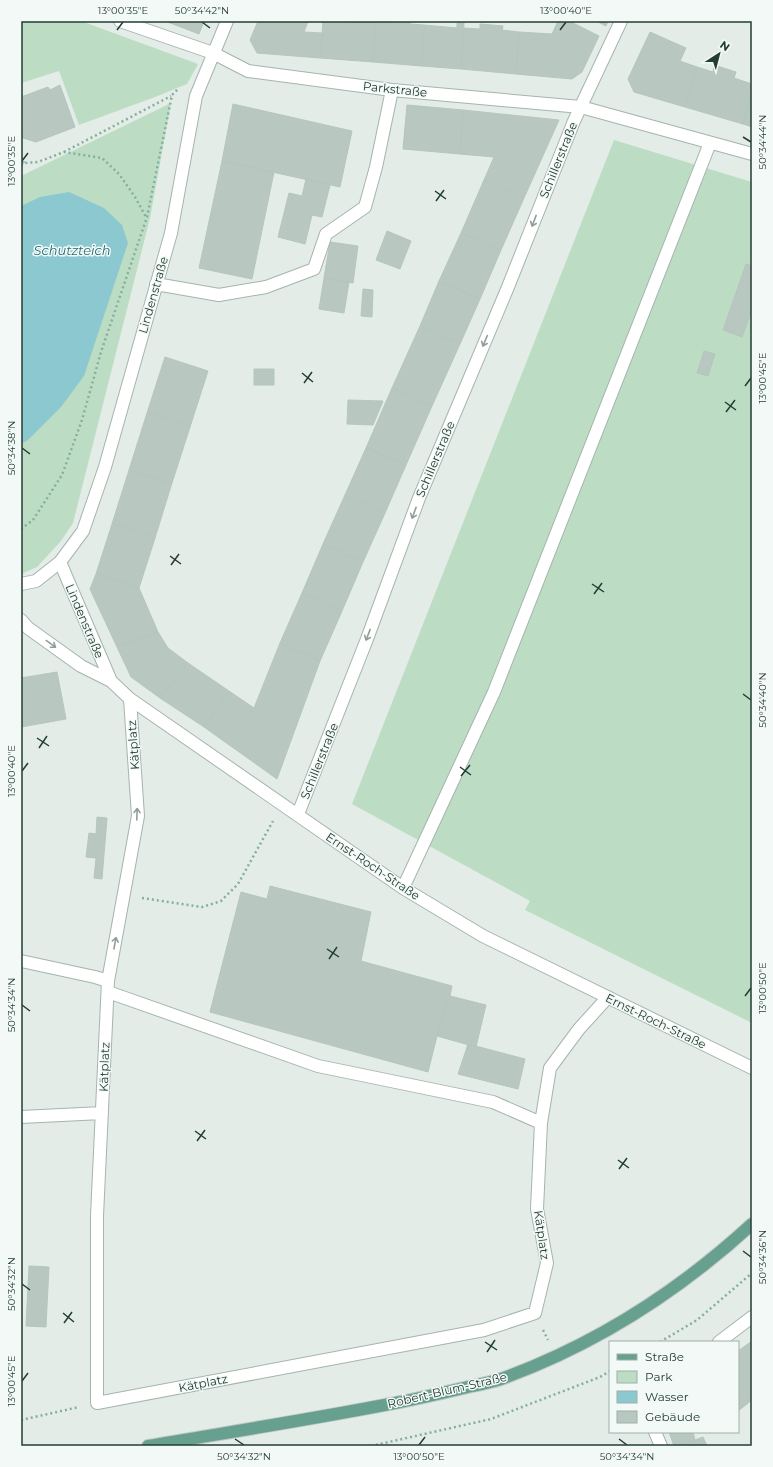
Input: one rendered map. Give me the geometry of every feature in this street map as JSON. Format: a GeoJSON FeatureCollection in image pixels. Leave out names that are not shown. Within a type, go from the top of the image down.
{"type":"FeatureCollection","features":[{"type":"Feature","properties":{"kind":"main road","name":"Robert-Blum-Straße"},"geometry":{"type":"LineString","coordinates":[[148,1446],[363,1409],[444,1393],[500,1379],[555,1356],[598,1335],[640,1311],[700,1270],[752,1224]]}},
{"type":"Feature","properties":{"kind":"street","name":"Parkstraße"},"geometry":{"type":"LineString","coordinates":[[120,21],[213,53],[248,71],[392,90],[581,107],[752,154]]}},
{"type":"Feature","properties":{"kind":"street","name":"Lindenstraße"},"geometry":{"type":"LineString","coordinates":[[21,584],[36,581],[60,562],[83,531],[105,467],[171,233],[196,96],[227,21]]}},
{"type":"Feature","properties":{"kind":"street"},"geometry":{"type":"LineString","coordinates":[[581,107],[621,21]]}},
{"type":"Feature","properties":{"kind":"street"},"geometry":{"type":"LineString","coordinates":[[156,284],[219,295],[266,287],[314,268],[326,234],[365,207],[376,167],[392,90]]}},
{"type":"Feature","properties":{"kind":"street","name":"Schillerstraße"},"geometry":{"type":"LineString","coordinates":[[298,814],[367,639],[419,498],[508,287],[574,121],[581,107]]}},
{"type":"Feature","properties":{"kind":"street"},"geometry":{"type":"LineString","coordinates":[[403,888],[494,692],[710,143]]}},
{"type":"Feature","properties":{"kind":"street","name":"Lindenstraße"},"geometry":{"type":"LineString","coordinates":[[60,562],[111,681]]}},
{"type":"Feature","properties":{"kind":"street","name":"Ernst-Roch-Straße"},"geometry":{"type":"LineString","coordinates":[[21,620],[28,628],[81,666],[111,681],[130,699],[403,888],[483,936],[752,1068]]}},
{"type":"Feature","properties":{"kind":"street","name":"Kätplatz"},"geometry":{"type":"LineString","coordinates":[[130,699],[138,816],[108,986],[97,1216],[97,1403],[484,1330],[535,1313],[547,1263],[537,1209],[541,1123]]}},
{"type":"Feature","properties":{"kind":"street"},"geometry":{"type":"LineString","coordinates":[[21,961],[108,986],[318,1066],[492,1102],[541,1123],[550,1068],[579,1029],[608,997]]}},
{"type":"Feature","properties":{"kind":"street"},"geometry":{"type":"LineString","coordinates":[[21,1118],[102,1113]]}},
{"type":"Feature","properties":{"kind":"street"},"geometry":{"type":"LineString","coordinates":[[720,1341],[752,1317]]}},
{"type":"Feature","properties":{"kind":"street"},"geometry":{"type":"LineString","coordinates":[[655,1433],[661,1446]]}},
{"type":"Feature","properties":{"kind":"path"},"geometry":{"type":"LineString","coordinates":[[21,157],[23,164],[38,162],[64,152],[172,95],[182,85]]}},
{"type":"Feature","properties":{"kind":"path"},"geometry":{"type":"LineString","coordinates":[[21,529],[33,520],[62,475],[82,420],[100,352],[147,217],[172,95]]}},
{"type":"Feature","properties":{"kind":"path"},"geometry":{"type":"LineString","coordinates":[[64,152],[102,158],[119,174],[147,217]]}},
{"type":"Feature","properties":{"kind":"path"},"geometry":{"type":"LineString","coordinates":[[124,895],[202,907],[221,901],[238,884],[282,805]]}},
{"type":"Feature","properties":{"kind":"path"},"geometry":{"type":"LineString","coordinates":[[662,1341],[697,1320],[752,1273]]}},
{"type":"Feature","properties":{"kind":"path"},"geometry":{"type":"LineString","coordinates":[[535,1313],[555,1356]]}},
{"type":"Feature","properties":{"kind":"path"},"geometry":{"type":"LineString","coordinates":[[371,1446],[491,1419],[600,1377],[609,1372]]}},
{"type":"Feature","properties":{"kind":"path"},"geometry":{"type":"LineString","coordinates":[[21,1420],[97,1403]]}},
{"type":"Feature","properties":{"kind":"green space"},"geometry":{"type":"Polygon","coordinates":[[[21,21],[81,21],[198,64],[187,84],[79,125],[59,71],[21,83],[21,21]]]}},
{"type":"Feature","properties":{"kind":"green space"},"geometry":{"type":"Polygon","coordinates":[[[171,103],[150,218],[73,523],[61,541],[37,567],[21,574],[21,176],[171,103]]]}},
{"type":"Feature","properties":{"kind":"green space"},"geometry":{"type":"Polygon","coordinates":[[[614,140],[752,182],[752,1023],[525,910],[530,901],[352,804],[614,140]]]}},
{"type":"Feature","properties":{"kind":"water","name":"Schutzteich"},"geometry":{"type":"Polygon","coordinates":[[[69,192],[104,208],[122,225],[128,243],[84,376],[61,407],[28,440],[21,444],[21,206],[40,197],[69,192]]]}},
{"type":"Feature","properties":{"kind":"building"},"geometry":{"type":"Polygon","coordinates":[[[165,21],[204,21],[199,34],[165,21]]]}},
{"type":"Feature","properties":{"kind":"building"},"geometry":{"type":"Polygon","coordinates":[[[258,21],[308,21],[304,32],[322,33],[320,58],[257,53],[250,40],[258,21]]]}},
{"type":"Feature","properties":{"kind":"building"},"geometry":{"type":"Polygon","coordinates":[[[323,21],[376,22],[373,62],[320,58],[323,21]]]}},
{"type":"Feature","properties":{"kind":"building"},"geometry":{"type":"Polygon","coordinates":[[[394,21],[410,21],[410,24],[424,25],[422,66],[373,62],[376,22],[393,23],[394,21]]]}},
{"type":"Feature","properties":{"kind":"building"},"geometry":{"type":"Polygon","coordinates":[[[558,21],[569,21],[599,36],[582,72],[572,79],[516,74],[519,32],[552,34],[558,21]]]}},
{"type":"Feature","properties":{"kind":"building"},"geometry":{"type":"Polygon","coordinates":[[[596,21],[608,21],[606,26],[596,21]]]}},
{"type":"Feature","properties":{"kind":"building"},"geometry":{"type":"Polygon","coordinates":[[[457,23],[464,23],[461,69],[422,66],[424,25],[457,28],[457,23]]]}},
{"type":"Feature","properties":{"kind":"building"},"geometry":{"type":"Polygon","coordinates":[[[480,24],[503,26],[502,30],[519,32],[516,74],[461,69],[464,28],[480,29],[480,24]]]}},
{"type":"Feature","properties":{"kind":"building"},"geometry":{"type":"Polygon","coordinates":[[[650,32],[686,48],[680,61],[697,67],[685,107],[634,92],[628,79],[650,32]]]}},
{"type":"Feature","properties":{"kind":"building"},"geometry":{"type":"Polygon","coordinates":[[[714,65],[736,72],[734,78],[752,84],[752,94],[743,124],[685,107],[697,67],[713,72],[714,65]]]}},
{"type":"Feature","properties":{"kind":"building"},"geometry":{"type":"Polygon","coordinates":[[[60,85],[75,127],[36,142],[23,138],[21,133],[21,97],[48,87],[50,90],[60,85]]]}},
{"type":"Feature","properties":{"kind":"building"},"geometry":{"type":"Polygon","coordinates":[[[752,94],[752,127],[743,124],[752,94]]]}},
{"type":"Feature","properties":{"kind":"building"},"geometry":{"type":"Polygon","coordinates":[[[233,104],[352,131],[340,187],[222,161],[233,104]]]}},
{"type":"Feature","properties":{"kind":"building"},"geometry":{"type":"Polygon","coordinates":[[[407,105],[463,110],[460,154],[403,149],[407,105]]]}},
{"type":"Feature","properties":{"kind":"building"},"geometry":{"type":"Polygon","coordinates":[[[463,110],[559,120],[524,198],[484,180],[494,157],[460,154],[463,110]]]}},
{"type":"Feature","properties":{"kind":"building"},"geometry":{"type":"Polygon","coordinates":[[[222,161],[274,172],[252,279],[199,268],[222,161]]]}},
{"type":"Feature","properties":{"kind":"building"},"geometry":{"type":"Polygon","coordinates":[[[306,179],[330,185],[322,217],[312,215],[305,244],[278,237],[289,193],[302,196],[306,179]]]}},
{"type":"Feature","properties":{"kind":"building"},"geometry":{"type":"Polygon","coordinates":[[[484,180],[524,198],[501,250],[461,233],[484,180]]]}},
{"type":"Feature","properties":{"kind":"building"},"geometry":{"type":"Polygon","coordinates":[[[387,231],[411,241],[400,269],[376,260],[387,231]]]}},
{"type":"Feature","properties":{"kind":"building"},"geometry":{"type":"Polygon","coordinates":[[[461,233],[501,250],[480,299],[439,281],[461,233]]]}},
{"type":"Feature","properties":{"kind":"building"},"geometry":{"type":"Polygon","coordinates":[[[330,242],[358,246],[353,283],[324,278],[330,242]]]}},
{"type":"Feature","properties":{"kind":"building"},"geometry":{"type":"Polygon","coordinates":[[[746,264],[752,266],[752,310],[742,337],[723,330],[746,264]]]}},
{"type":"Feature","properties":{"kind":"building"},"geometry":{"type":"Polygon","coordinates":[[[324,278],[349,282],[344,313],[319,309],[324,278]]]}},
{"type":"Feature","properties":{"kind":"building"},"geometry":{"type":"Polygon","coordinates":[[[439,281],[480,299],[460,344],[420,326],[439,281]]]}},
{"type":"Feature","properties":{"kind":"building"},"geometry":{"type":"Polygon","coordinates":[[[363,289],[373,290],[372,317],[361,316],[363,289]]]}},
{"type":"Feature","properties":{"kind":"building"},"geometry":{"type":"Polygon","coordinates":[[[420,326],[460,344],[432,406],[392,388],[420,326]]]}},
{"type":"Feature","properties":{"kind":"building"},"geometry":{"type":"Polygon","coordinates":[[[704,351],[715,354],[708,376],[697,373],[704,351]]]}},
{"type":"Feature","properties":{"kind":"building"},"geometry":{"type":"Polygon","coordinates":[[[165,357],[208,371],[190,427],[147,413],[165,357]]]}},
{"type":"Feature","properties":{"kind":"building"},"geometry":{"type":"Polygon","coordinates":[[[254,369],[274,369],[274,385],[254,385],[254,369]]]}},
{"type":"Feature","properties":{"kind":"building"},"geometry":{"type":"Polygon","coordinates":[[[392,388],[432,406],[406,465],[366,448],[392,388]]]}},
{"type":"Feature","properties":{"kind":"building"},"geometry":{"type":"Polygon","coordinates":[[[348,400],[383,401],[373,425],[347,424],[348,400]]]}},
{"type":"Feature","properties":{"kind":"building"},"geometry":{"type":"Polygon","coordinates":[[[147,413],[190,427],[172,483],[129,470],[147,413]]]}},
{"type":"Feature","properties":{"kind":"building"},"geometry":{"type":"Polygon","coordinates":[[[366,448],[406,465],[385,513],[345,495],[366,448]]]}},
{"type":"Feature","properties":{"kind":"building"},"geometry":{"type":"Polygon","coordinates":[[[129,470],[172,483],[155,538],[112,524],[129,470]]]}},
{"type":"Feature","properties":{"kind":"building"},"geometry":{"type":"Polygon","coordinates":[[[345,495],[385,513],[363,562],[323,544],[345,495]]]}},
{"type":"Feature","properties":{"kind":"building"},"geometry":{"type":"Polygon","coordinates":[[[112,524],[155,538],[139,588],[96,574],[112,524]]]}},
{"type":"Feature","properties":{"kind":"building"},"geometry":{"type":"Polygon","coordinates":[[[323,544],[363,562],[342,611],[302,593],[323,544]]]}},
{"type":"Feature","properties":{"kind":"building"},"geometry":{"type":"Polygon","coordinates":[[[96,574],[139,588],[158,632],[117,647],[90,589],[96,574]]]}},
{"type":"Feature","properties":{"kind":"building"},"geometry":{"type":"Polygon","coordinates":[[[302,593],[342,611],[320,661],[280,643],[302,593]]]}},
{"type":"Feature","properties":{"kind":"building"},"geometry":{"type":"Polygon","coordinates":[[[158,632],[168,648],[188,663],[160,698],[131,677],[117,647],[158,632]]]}},
{"type":"Feature","properties":{"kind":"building"},"geometry":{"type":"Polygon","coordinates":[[[280,643],[320,661],[277,779],[204,727],[229,691],[254,708],[280,643]]]}},
{"type":"Feature","properties":{"kind":"building"},"geometry":{"type":"Polygon","coordinates":[[[188,663],[229,691],[204,727],[160,698],[188,663]]]}},
{"type":"Feature","properties":{"kind":"building"},"geometry":{"type":"Polygon","coordinates":[[[57,672],[66,719],[21,727],[21,678],[57,672]]]}},
{"type":"Feature","properties":{"kind":"building"},"geometry":{"type":"Polygon","coordinates":[[[97,817],[107,818],[102,879],[94,878],[96,858],[86,857],[89,833],[96,834],[97,817]]]}},
{"type":"Feature","properties":{"kind":"building"},"geometry":{"type":"Polygon","coordinates":[[[270,886],[371,912],[361,961],[452,986],[428,1072],[210,1012],[241,892],[267,899],[270,886]]]}},
{"type":"Feature","properties":{"kind":"building"},"geometry":{"type":"Polygon","coordinates":[[[450,996],[486,1005],[476,1047],[437,1036],[450,996]]]}},
{"type":"Feature","properties":{"kind":"building"},"geometry":{"type":"Polygon","coordinates":[[[468,1044],[525,1059],[518,1089],[458,1074],[468,1044]]]}},
{"type":"Feature","properties":{"kind":"building"},"geometry":{"type":"Polygon","coordinates":[[[29,1266],[49,1267],[46,1327],[26,1326],[29,1266]]]}},
{"type":"Feature","properties":{"kind":"building"},"geometry":{"type":"Polygon","coordinates":[[[752,1341],[752,1400],[739,1410],[739,1350],[752,1341]]]}},
{"type":"Feature","properties":{"kind":"building"},"geometry":{"type":"Polygon","coordinates":[[[669,1433],[693,1433],[695,1440],[679,1446],[674,1446],[669,1433]]]}},
{"type":"Feature","properties":{"kind":"building"},"geometry":{"type":"Polygon","coordinates":[[[703,1437],[707,1446],[679,1446],[703,1437]]]}}]}
